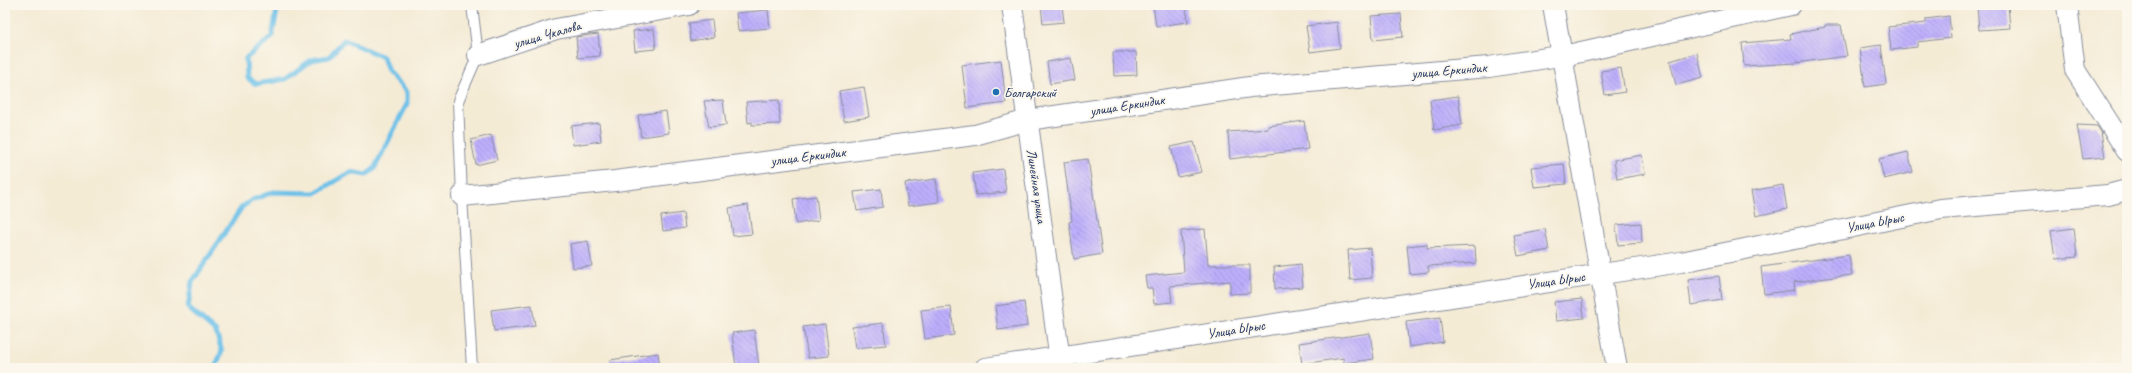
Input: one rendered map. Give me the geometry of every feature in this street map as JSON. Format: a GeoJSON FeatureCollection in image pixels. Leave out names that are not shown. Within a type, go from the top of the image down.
{"type":"FeatureCollection","features":[{"type":"Feature","properties":{"kind":"street","name":"улица Чкалова"},"geometry":{"type":"LineString","coordinates":[[478,55],[556,29],[689,5]]}},
{"type":"Feature","properties":{"kind":"street","name":"Линейная улица"},"geometry":{"type":"LineString","coordinates":[[1012,5],[1060,362]]}},
{"type":"Feature","properties":{"kind":"street"},"geometry":{"type":"LineString","coordinates":[[1553,5],[1617,368]]}},
{"type":"Feature","properties":{"kind":"street","name":"улица Еркиндик"},"geometry":{"type":"LineString","coordinates":[[462,196],[615,181],[975,135],[1028,120],[1250,87],[1489,67],[1563,55],[1791,5]]}},
{"type":"Feature","properties":{"kind":"street"},"geometry":{"type":"LineString","coordinates":[[2066,5],[2075,70],[2127,150]]}},
{"type":"Feature","properties":{"kind":"street","name":"Улица Ырыс"},"geometry":{"type":"LineString","coordinates":[[985,368],[1060,362],[1681,262],[1941,209],[2108,195],[2127,190]]}},
{"type":"Feature","properties":{"kind":"lane"},"geometry":{"type":"LineString","coordinates":[[472,5],[478,55],[458,101],[472,368]]}},
{"type":"Feature","properties":{"kind":"building"},"geometry":{"type":"Polygon","coordinates":[[[1041,5],[1062,5],[1064,22],[1043,24],[1041,5]]]}},
{"type":"Feature","properties":{"kind":"building"},"geometry":{"type":"Polygon","coordinates":[[[1153,5],[1186,5],[1188,22],[1156,26],[1153,5]]]}},
{"type":"Feature","properties":{"kind":"building"},"geometry":{"type":"Polygon","coordinates":[[[2008,5],[2010,28],[1979,30],[1977,6],[2008,5]]]}},
{"type":"Feature","properties":{"kind":"building"},"geometry":{"type":"Polygon","coordinates":[[[768,10],[770,28],[738,31],[736,13],[768,10]]]}},
{"type":"Feature","properties":{"kind":"building"},"geometry":{"type":"Polygon","coordinates":[[[1401,14],[1403,37],[1373,40],[1371,16],[1401,14]]]}},
{"type":"Feature","properties":{"kind":"building"},"geometry":{"type":"Polygon","coordinates":[[[1949,16],[1951,38],[1917,42],[1917,47],[1891,50],[1888,27],[1926,23],[1926,19],[1949,16]]]}},
{"type":"Feature","properties":{"kind":"building"},"geometry":{"type":"Polygon","coordinates":[[[712,20],[714,37],[691,41],[689,23],[712,20]]]}},
{"type":"Feature","properties":{"kind":"building"},"geometry":{"type":"Polygon","coordinates":[[[1337,22],[1340,48],[1310,52],[1306,26],[1337,22]]]}},
{"type":"Feature","properties":{"kind":"building"},"geometry":{"type":"Polygon","coordinates":[[[1825,25],[1841,25],[1847,56],[1796,63],[1744,66],[1742,43],[1791,39],[1790,34],[1825,27],[1825,25]]]}},
{"type":"Feature","properties":{"kind":"building"},"geometry":{"type":"Polygon","coordinates":[[[654,29],[656,49],[635,51],[633,31],[654,29]]]}},
{"type":"Feature","properties":{"kind":"building"},"geometry":{"type":"Polygon","coordinates":[[[598,34],[600,56],[578,58],[576,37],[598,34]]]}},
{"type":"Feature","properties":{"kind":"building"},"geometry":{"type":"Polygon","coordinates":[[[1881,45],[1886,84],[1865,87],[1860,48],[1881,45]]]}},
{"type":"Feature","properties":{"kind":"building"},"geometry":{"type":"Polygon","coordinates":[[[1113,52],[1136,52],[1137,75],[1114,76],[1113,52]]]}},
{"type":"Feature","properties":{"kind":"building"},"geometry":{"type":"Polygon","coordinates":[[[1697,53],[1703,78],[1676,85],[1670,61],[1697,53]]]}},
{"type":"Feature","properties":{"kind":"building"},"geometry":{"type":"Polygon","coordinates":[[[1071,58],[1075,80],[1050,84],[1047,62],[1071,58]]]}},
{"type":"Feature","properties":{"kind":"building"},"geometry":{"type":"Polygon","coordinates":[[[1001,60],[1006,103],[967,108],[962,65],[1001,60]]]}},
{"type":"Feature","properties":{"kind":"building"},"geometry":{"type":"Polygon","coordinates":[[[1621,68],[1625,92],[1605,95],[1601,71],[1621,68]]]}},
{"type":"Feature","properties":{"kind":"building"},"geometry":{"type":"Polygon","coordinates":[[[864,87],[869,117],[844,121],[839,91],[864,87]]]}},
{"type":"Feature","properties":{"kind":"building"},"geometry":{"type":"Polygon","coordinates":[[[1458,96],[1462,125],[1434,130],[1430,100],[1458,96]]]}},
{"type":"Feature","properties":{"kind":"building"},"geometry":{"type":"Polygon","coordinates":[[[723,100],[726,125],[709,127],[704,101],[723,100]]]}},
{"type":"Feature","properties":{"kind":"building"},"geometry":{"type":"Polygon","coordinates":[[[779,100],[780,124],[752,125],[752,122],[748,123],[746,102],[779,100]]]}},
{"type":"Feature","properties":{"kind":"building"},"geometry":{"type":"Polygon","coordinates":[[[666,111],[669,133],[641,137],[638,115],[666,111]]]}},
{"type":"Feature","properties":{"kind":"building"},"geometry":{"type":"Polygon","coordinates":[[[1304,121],[1308,149],[1230,159],[1228,132],[1268,129],[1268,126],[1304,121]]]}},
{"type":"Feature","properties":{"kind":"building"},"geometry":{"type":"Polygon","coordinates":[[[599,123],[601,141],[573,145],[571,126],[599,123]]]}},
{"type":"Feature","properties":{"kind":"building"},"geometry":{"type":"Polygon","coordinates":[[[2077,125],[2097,126],[2101,132],[2105,157],[2083,159],[2077,125]]]}},
{"type":"Feature","properties":{"kind":"building"},"geometry":{"type":"Polygon","coordinates":[[[491,135],[497,160],[476,165],[471,140],[491,135]]]}},
{"type":"Feature","properties":{"kind":"building"},"geometry":{"type":"Polygon","coordinates":[[[1194,142],[1202,172],[1178,177],[1171,147],[1194,142]]]}},
{"type":"Feature","properties":{"kind":"building"},"geometry":{"type":"Polygon","coordinates":[[[1908,152],[1913,172],[1884,179],[1879,159],[1908,152]]]}},
{"type":"Feature","properties":{"kind":"building"},"geometry":{"type":"Polygon","coordinates":[[[1642,155],[1645,174],[1617,179],[1614,160],[1642,155]]]}},
{"type":"Feature","properties":{"kind":"building"},"geometry":{"type":"Polygon","coordinates":[[[1088,159],[1102,254],[1074,259],[1069,222],[1072,221],[1064,162],[1088,159]]]}},
{"type":"Feature","properties":{"kind":"building"},"geometry":{"type":"Polygon","coordinates":[[[1564,164],[1566,184],[1534,187],[1531,167],[1564,164]]]}},
{"type":"Feature","properties":{"kind":"building"},"geometry":{"type":"Polygon","coordinates":[[[1003,169],[1006,192],[976,195],[973,173],[1003,169]]]}},
{"type":"Feature","properties":{"kind":"building"},"geometry":{"type":"Polygon","coordinates":[[[936,179],[939,202],[908,206],[905,183],[936,179]]]}},
{"type":"Feature","properties":{"kind":"building"},"geometry":{"type":"Polygon","coordinates":[[[1783,185],[1787,209],[1756,216],[1751,191],[1783,185]]]}},
{"type":"Feature","properties":{"kind":"building"},"geometry":{"type":"Polygon","coordinates":[[[881,189],[883,207],[857,211],[854,192],[881,189]]]}},
{"type":"Feature","properties":{"kind":"building"},"geometry":{"type":"Polygon","coordinates":[[[816,196],[819,220],[796,224],[793,199],[816,196]]]}},
{"type":"Feature","properties":{"kind":"building"},"geometry":{"type":"Polygon","coordinates":[[[748,205],[752,234],[733,236],[729,208],[748,205]]]}},
{"type":"Feature","properties":{"kind":"building"},"geometry":{"type":"Polygon","coordinates":[[[683,213],[685,228],[663,231],[661,216],[683,213]]]}},
{"type":"Feature","properties":{"kind":"building"},"geometry":{"type":"Polygon","coordinates":[[[1641,223],[1642,243],[1618,245],[1616,225],[1641,223]]]}},
{"type":"Feature","properties":{"kind":"building"},"geometry":{"type":"Polygon","coordinates":[[[2074,228],[2077,257],[2055,259],[2051,231],[2074,228]]]}},
{"type":"Feature","properties":{"kind":"building"},"geometry":{"type":"Polygon","coordinates":[[[1205,229],[1208,265],[1250,265],[1250,293],[1230,294],[1230,281],[1170,286],[1172,302],[1154,304],[1152,288],[1147,288],[1145,276],[1184,272],[1181,231],[1205,229]]]}},
{"type":"Feature","properties":{"kind":"building"},"geometry":{"type":"Polygon","coordinates":[[[1545,229],[1549,250],[1518,256],[1514,235],[1545,229]]]}},
{"type":"Feature","properties":{"kind":"building"},"geometry":{"type":"Polygon","coordinates":[[[588,241],[592,266],[573,268],[570,244],[588,241]]]}},
{"type":"Feature","properties":{"kind":"building"},"geometry":{"type":"Polygon","coordinates":[[[1427,244],[1427,248],[1475,246],[1476,263],[1428,266],[1429,272],[1410,274],[1407,246],[1427,244]]]}},
{"type":"Feature","properties":{"kind":"building"},"geometry":{"type":"Polygon","coordinates":[[[1370,248],[1372,278],[1350,280],[1348,250],[1370,248]]]}},
{"type":"Feature","properties":{"kind":"building"},"geometry":{"type":"Polygon","coordinates":[[[1849,255],[1852,275],[1794,282],[1795,290],[1764,294],[1761,267],[1849,255]]]}},
{"type":"Feature","properties":{"kind":"building"},"geometry":{"type":"Polygon","coordinates":[[[1301,264],[1303,287],[1275,289],[1274,267],[1301,264]]]}},
{"type":"Feature","properties":{"kind":"building"},"geometry":{"type":"Polygon","coordinates":[[[1719,276],[1722,300],[1691,305],[1688,280],[1719,276]]]}},
{"type":"Feature","properties":{"kind":"building"},"geometry":{"type":"Polygon","coordinates":[[[1582,299],[1584,318],[1556,321],[1554,302],[1582,299]]]}},
{"type":"Feature","properties":{"kind":"building"},"geometry":{"type":"Polygon","coordinates":[[[1024,302],[1027,326],[998,330],[995,306],[1024,302]]]}},
{"type":"Feature","properties":{"kind":"building"},"geometry":{"type":"Polygon","coordinates":[[[532,305],[535,326],[494,331],[491,310],[532,305]]]}},
{"type":"Feature","properties":{"kind":"building"},"geometry":{"type":"Polygon","coordinates":[[[951,307],[954,335],[925,339],[921,310],[951,307]]]}},
{"type":"Feature","properties":{"kind":"building"},"geometry":{"type":"Polygon","coordinates":[[[1440,318],[1443,342],[1409,347],[1406,322],[1440,318]]]}},
{"type":"Feature","properties":{"kind":"building"},"geometry":{"type":"Polygon","coordinates":[[[883,323],[886,345],[855,348],[852,327],[883,323]]]}},
{"type":"Feature","properties":{"kind":"building"},"geometry":{"type":"Polygon","coordinates":[[[825,324],[829,356],[808,358],[803,327],[825,324]]]}},
{"type":"Feature","properties":{"kind":"building"},"geometry":{"type":"Polygon","coordinates":[[[754,330],[759,366],[736,368],[732,333],[754,330]]]}},
{"type":"Feature","properties":{"kind":"building"},"geometry":{"type":"Polygon","coordinates":[[[1370,333],[1374,359],[1344,363],[1343,358],[1302,364],[1299,343],[1370,333]]]}},
{"type":"Feature","properties":{"kind":"building"},"geometry":{"type":"Polygon","coordinates":[[[658,353],[660,368],[611,368],[610,360],[658,353]]]}},
{"type":"Feature","properties":{"kind":"waterway"},"geometry":{"type":"LineString","coordinates":[[215,368],[222,351],[216,332],[188,308],[192,282],[242,207],[252,200],[273,192],[315,193],[351,172],[366,175],[374,169],[407,104],[407,92],[388,72],[383,57],[344,40],[329,57],[311,60],[285,79],[256,84],[247,78],[246,58],[272,37],[278,5]]}},
{"type":"Feature","properties":{"kind":"place","name":"Болгарский"},"geometry":{"type":"Point","coordinates":[996,92]}}]}
